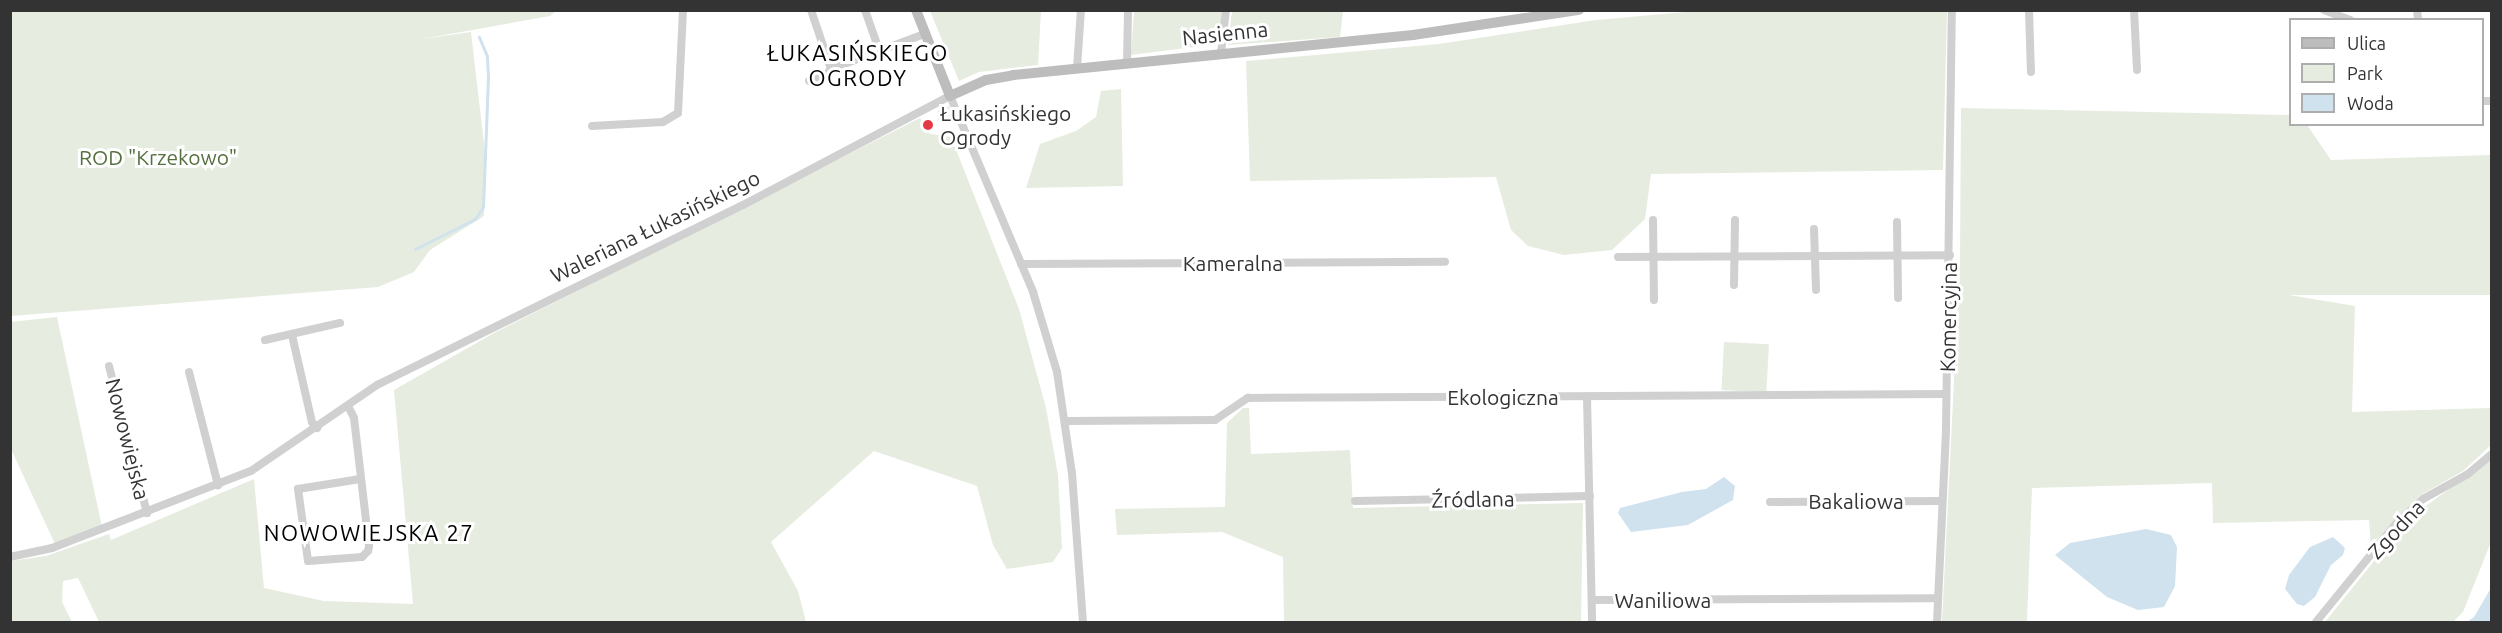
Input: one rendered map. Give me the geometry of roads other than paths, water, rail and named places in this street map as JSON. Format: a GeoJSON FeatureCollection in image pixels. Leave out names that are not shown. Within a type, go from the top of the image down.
{"type":"FeatureCollection","features":[{"type":"Feature","properties":{"kind":"street"},"geometry":{"type":"LineString","coordinates":[[592,126],[663,122],[678,113],[683,10]]}},
{"type":"Feature","properties":{"kind":"street"},"geometry":{"type":"LineString","coordinates":[[811,10],[831,69]]}},
{"type":"Feature","properties":{"kind":"street"},"geometry":{"type":"LineString","coordinates":[[865,10],[879,50]]}},
{"type":"Feature","properties":{"kind":"street"},"geometry":{"type":"LineString","coordinates":[[916,10],[1021,264],[1052,351],[1066,421],[1083,622]]}},
{"type":"Feature","properties":{"kind":"street"},"geometry":{"type":"LineString","coordinates":[[1077,68],[1081,10]]}},
{"type":"Feature","properties":{"kind":"street"},"geometry":{"type":"LineString","coordinates":[[1127,63],[1128,10]]}},
{"type":"Feature","properties":{"kind":"street"},"geometry":{"type":"LineString","coordinates":[[1221,53],[1226,10]]}},
{"type":"Feature","properties":{"kind":"street","name":"Nasienna"},"geometry":{"type":"LineString","coordinates":[[950,96],[1001,77],[1413,35],[1579,10]]}},
{"type":"Feature","properties":{"kind":"street","name":"Komercyjna"},"geometry":{"type":"LineString","coordinates":[[1937,622],[1947,394],[1952,10]]}},
{"type":"Feature","properties":{"kind":"street"},"geometry":{"type":"LineString","coordinates":[[2029,10],[2031,72]]}},
{"type":"Feature","properties":{"kind":"street"},"geometry":{"type":"LineString","coordinates":[[2134,10],[2137,70]]}},
{"type":"Feature","properties":{"kind":"street"},"geometry":{"type":"LineString","coordinates":[[2324,10],[2345,18]]}},
{"type":"Feature","properties":{"kind":"street"},"geometry":{"type":"LineString","coordinates":[[809,81],[826,75],[831,69],[924,34]]}},
{"type":"Feature","properties":{"kind":"street","name":"Waleriana Łukasińskiego"},"geometry":{"type":"LineString","coordinates":[[387,380],[742,205],[950,96]]}},
{"type":"Feature","properties":{"kind":"street"},"geometry":{"type":"LineString","coordinates":[[1653,220],[1654,300]]}},
{"type":"Feature","properties":{"kind":"street"},"geometry":{"type":"LineString","coordinates":[[1734,285],[1735,220]]}},
{"type":"Feature","properties":{"kind":"street"},"geometry":{"type":"LineString","coordinates":[[1897,222],[1898,298]]}},
{"type":"Feature","properties":{"kind":"street"},"geometry":{"type":"LineString","coordinates":[[1814,229],[1816,290]]}},
{"type":"Feature","properties":{"kind":"street"},"geometry":{"type":"LineString","coordinates":[[1618,257],[1950,255]]}},
{"type":"Feature","properties":{"kind":"street","name":"Kameralna"},"geometry":{"type":"LineString","coordinates":[[1021,264],[1444,262]]}},
{"type":"Feature","properties":{"kind":"street"},"geometry":{"type":"LineString","coordinates":[[265,340],[340,323]]}},
{"type":"Feature","properties":{"kind":"street"},"geometry":{"type":"LineString","coordinates":[[292,334],[312,422],[317,428]]}},
{"type":"Feature","properties":{"kind":"street","name":"Nowowiejska"},"geometry":{"type":"LineString","coordinates":[[109,366],[147,513]]}},
{"type":"Feature","properties":{"kind":"street"},"geometry":{"type":"LineString","coordinates":[[189,372],[218,485]]}},
{"type":"Feature","properties":{"kind":"street","name":"Nowowiejska"},"geometry":{"type":"LineString","coordinates":[[10,557],[52,548],[218,485],[268,462],[387,380]]}},
{"type":"Feature","properties":{"kind":"street","name":"Ekologiczna"},"geometry":{"type":"LineString","coordinates":[[1066,421],[1215,420],[1248,398],[1947,394]]}},
{"type":"Feature","properties":{"kind":"street","name":"Waniliowa"},"geometry":{"type":"LineString","coordinates":[[1587,397],[1592,600],[1938,598]]}},
{"type":"Feature","properties":{"kind":"street"},"geometry":{"type":"LineString","coordinates":[[348,406],[353,415],[360,479],[366,555],[308,561],[298,489],[360,479]]}},
{"type":"Feature","properties":{"kind":"street","name":"Zgodna"},"geometry":{"type":"LineString","coordinates":[[2316,622],[2396,524],[2423,499],[2468,474],[2492,454]]}},
{"type":"Feature","properties":{"kind":"street","name":"Źródlana"},"geometry":{"type":"LineString","coordinates":[[1355,501],[1590,496]]}},
{"type":"Feature","properties":{"kind":"street","name":"Bakaliowa"},"geometry":{"type":"LineString","coordinates":[[1770,501],[1941,501]]}},
{"type":"Feature","properties":{"kind":"street"},"geometry":{"type":"LineString","coordinates":[[1592,600],[1592,622]]}},
{"type":"Feature","properties":{"kind":"water"},"geometry":{"type":"Polygon","coordinates":[[[1724,477],[1735,486],[1733,500],[1688,525],[1631,532],[1618,513],[1620,508],[1682,492],[1706,489],[1724,477]]]}},
{"type":"Feature","properties":{"kind":"water"},"geometry":{"type":"Polygon","coordinates":[[[2146,529],[2171,535],[2177,547],[2175,586],[2164,607],[2138,610],[2107,597],[2055,555],[2070,543],[2146,529]]]}},
{"type":"Feature","properties":{"kind":"water"},"geometry":{"type":"Polygon","coordinates":[[[2333,537],[2345,548],[2343,555],[2331,565],[2315,597],[2304,606],[2297,604],[2285,589],[2289,575],[2310,547],[2333,537]]]}},
{"type":"Feature","properties":{"kind":"water"},"geometry":{"type":"Polygon","coordinates":[[[2491,588],[2491,622],[2467,622],[2474,617],[2491,588]]]}},
{"type":"Feature","properties":{"kind":"waterway"},"geometry":{"type":"LineString","coordinates":[[415,249],[475,219],[483,207],[488,77],[487,56],[479,37]]}},
{"type":"Feature","properties":{"kind":"place","name":"Łukasińskiego Ogrody"},"geometry":{"type":"Point","coordinates":[928,125]}},
{"type":"Feature","properties":{"kind":"district","name":"ŁUKASIŃSKIEGO OGRODY"},"geometry":{"type":"Point","coordinates":[858,64]}},
{"type":"Feature","properties":{"kind":"district","name":"NOWOWIEJSKA 27"},"geometry":{"type":"Point","coordinates":[369,533]}},
{"type":"Feature","properties":{"kind":"park label","name":"ROD \"Krzekowo\""},"geometry":{"type":"Point","coordinates":[158,157]}}]}
